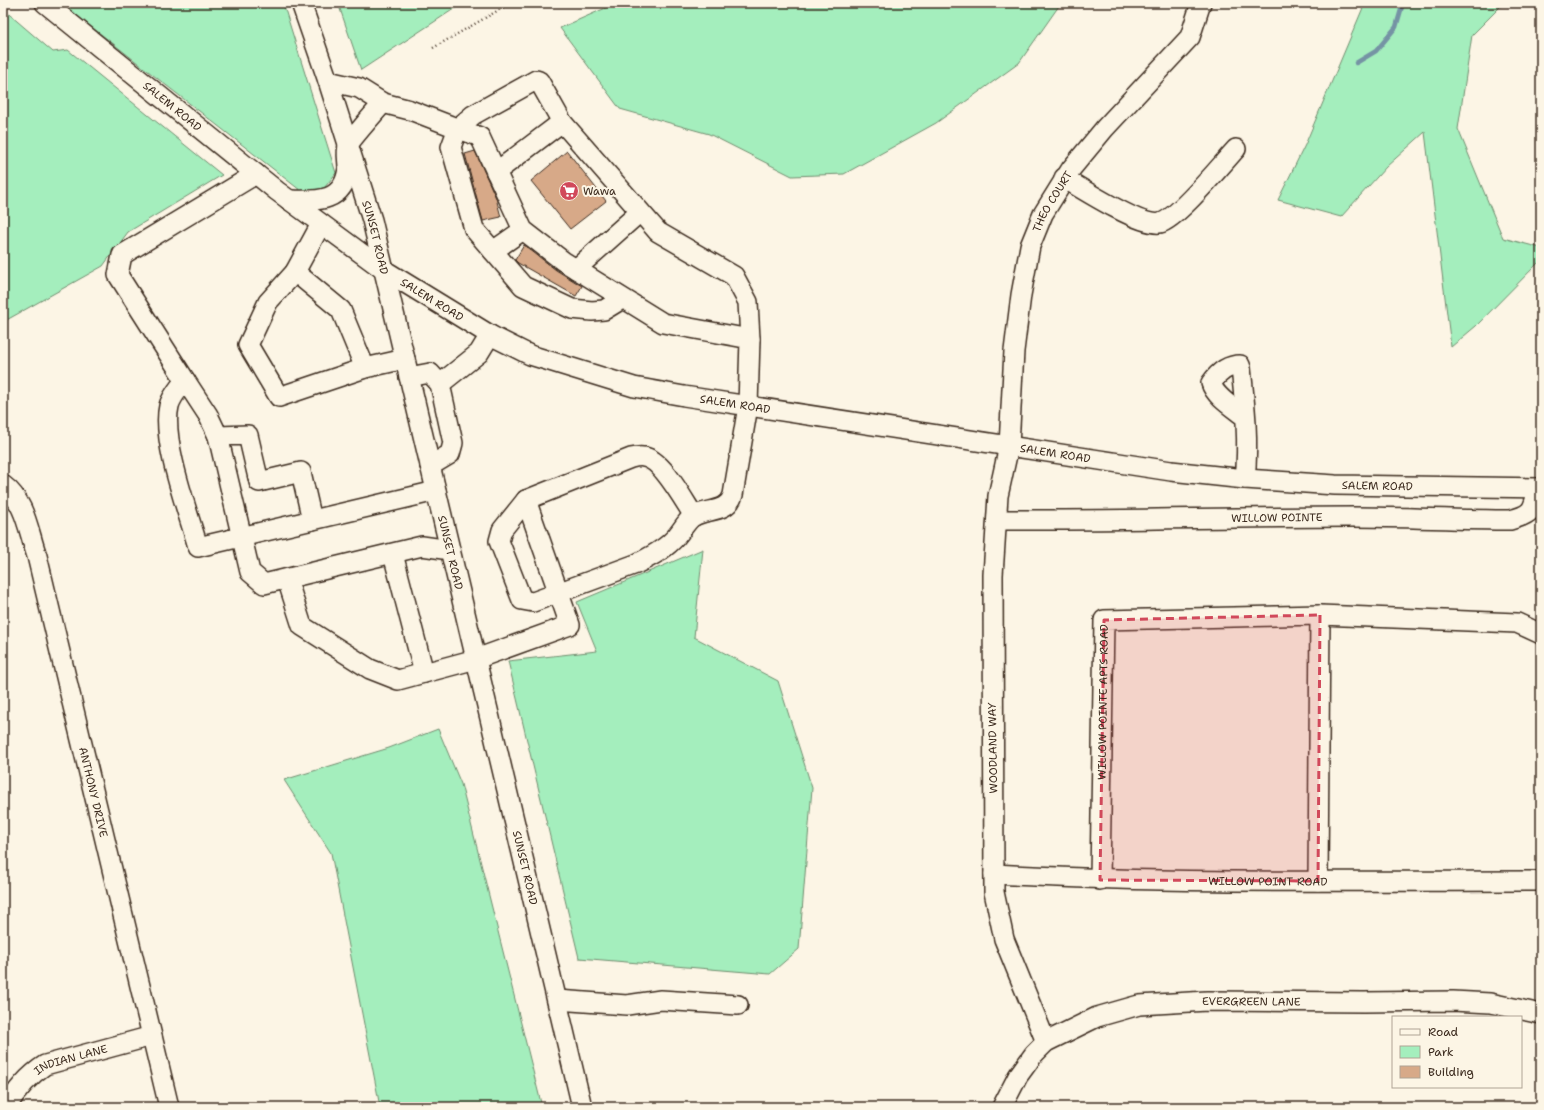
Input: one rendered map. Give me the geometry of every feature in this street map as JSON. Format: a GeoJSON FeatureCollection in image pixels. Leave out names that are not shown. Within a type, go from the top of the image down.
{"type":"FeatureCollection","features":[{"type":"Feature","properties":{"kind":"street","name":"SALEM ROAD"},"geometry":{"type":"LineString","coordinates":[[46,3],[256,174],[384,270],[490,335],[530,355],[612,381],[659,392],[1137,467],[1245,479],[1366,486],[1540,488]]}},
{"type":"Feature","properties":{"kind":"street","name":"SUNSET ROAD"},"geometry":{"type":"LineString","coordinates":[[301,3],[328,81],[372,220],[582,1107]]}},
{"type":"Feature","properties":{"kind":"street","name":"THEO COURT"},"geometry":{"type":"LineString","coordinates":[[1008,446],[1014,351],[1030,246],[1036,230],[1064,178],[1093,141],[1190,36],[1201,3]]}},
{"type":"Feature","properties":{"kind":"street"},"geometry":{"type":"LineString","coordinates":[[622,299],[604,310],[592,312],[572,309],[523,286],[474,229],[451,147],[458,128],[473,115],[536,80],[539,81],[562,122],[658,232],[734,276],[748,302],[750,339],[748,406],[731,502],[719,509],[694,516],[673,541],[651,556],[559,594],[533,602],[522,600],[499,541],[502,530],[526,500],[631,458],[644,457],[654,461],[664,472],[694,516]]}},
{"type":"Feature","properties":{"kind":"street"},"geometry":{"type":"LineString","coordinates":[[328,81],[359,88],[383,103],[410,110],[480,137],[523,230],[576,270],[622,299],[663,322],[750,339]]}},
{"type":"Feature","properties":{"kind":"street"},"geometry":{"type":"LineString","coordinates":[[289,200],[321,200],[336,194],[343,183],[348,169],[348,146],[383,103]]}},
{"type":"Feature","properties":{"kind":"street"},"geometry":{"type":"LineString","coordinates":[[496,172],[562,122]]}},
{"type":"Feature","properties":{"kind":"street"},"geometry":{"type":"LineString","coordinates":[[1064,178],[1121,211],[1150,223],[1160,223],[1175,214],[1236,149]]}},
{"type":"Feature","properties":{"kind":"street"},"geometry":{"type":"LineString","coordinates":[[256,174],[122,255],[118,275],[208,415],[218,436],[250,572],[264,584],[422,546],[450,550]]}},
{"type":"Feature","properties":{"kind":"street"},"geometry":{"type":"LineString","coordinates":[[576,270],[640,212]]}},
{"type":"Feature","properties":{"kind":"street"},"geometry":{"type":"LineString","coordinates":[[321,224],[295,272],[268,302],[248,345],[279,397],[364,368],[407,368],[430,373],[440,384],[453,443],[450,454],[430,466]]}},
{"type":"Feature","properties":{"kind":"street"},"geometry":{"type":"LineString","coordinates":[[493,251],[523,230]]}},
{"type":"Feature","properties":{"kind":"street"},"geometry":{"type":"LineString","coordinates":[[295,272],[341,310],[364,368]]}},
{"type":"Feature","properties":{"kind":"street"},"geometry":{"type":"LineString","coordinates":[[440,384],[479,353],[490,335]]}},
{"type":"Feature","properties":{"kind":"street"},"geometry":{"type":"LineString","coordinates":[[186,380],[169,404],[167,426],[176,468],[198,547],[436,491]]}},
{"type":"Feature","properties":{"kind":"street"},"geometry":{"type":"LineString","coordinates":[[1245,417],[1247,457],[1245,479]]}},
{"type":"Feature","properties":{"kind":"street"},"geometry":{"type":"LineString","coordinates":[[218,436],[248,435],[259,482],[301,472],[312,520]]}},
{"type":"Feature","properties":{"kind":"street","name":"WOODLAND WAY"},"geometry":{"type":"LineString","coordinates":[[1008,446],[998,496],[993,575],[994,874],[996,908],[1004,939],[1046,1042]]}},
{"type":"Feature","properties":{"kind":"street","name":"ANTHONY DRIVE"},"geometry":{"type":"LineString","coordinates":[[3,485],[15,495],[22,507],[37,556],[169,1107]]}},
{"type":"Feature","properties":{"kind":"street","name":"WILLOW POINTE"},"geometry":{"type":"LineString","coordinates":[[997,520],[1166,520],[1354,517],[1510,520],[1526,516],[1534,508],[1540,488]]}},
{"type":"Feature","properties":{"kind":"street"},"geometry":{"type":"LineString","coordinates":[[287,579],[302,626],[370,669],[398,680],[476,659],[570,625],[526,500]]}},
{"type":"Feature","properties":{"kind":"street"},"geometry":{"type":"LineString","coordinates":[[392,554],[424,673]]}},
{"type":"Feature","properties":{"kind":"street"},"geometry":{"type":"LineString","coordinates":[[1318,881],[1320,615],[1517,623],[1541,634]]}},
{"type":"Feature","properties":{"kind":"street","name":"WILLOW POINTE APTS ROAD"},"geometry":{"type":"LineString","coordinates":[[1100,880],[1104,620],[1320,615]]}},
{"type":"Feature","properties":{"kind":"street","name":"WILLOW POINT ROAD"},"geometry":{"type":"LineString","coordinates":[[994,874],[1100,880],[1541,881]]}},
{"type":"Feature","properties":{"kind":"street"},"geometry":{"type":"LineString","coordinates":[[556,1000],[627,1005],[661,1000],[738,1005]]}},
{"type":"Feature","properties":{"kind":"street","name":"EVERGREEN LANE"},"geometry":{"type":"LineString","coordinates":[[1002,1107],[1018,1076],[1034,1054],[1046,1042],[1110,1012],[1139,1005],[1173,1002],[1459,1001],[1507,1005],[1541,1014]]}},
{"type":"Feature","properties":{"kind":"street","name":"INDIAN LANE"},"geometry":{"type":"LineString","coordinates":[[6,1107],[23,1083],[33,1073],[45,1065],[152,1036]]}},
{"type":"Feature","properties":{"kind":"path"},"geometry":{"type":"LineString","coordinates":[[433,48],[511,3]]}},
{"type":"Feature","properties":{"kind":"highlighted area"},"geometry":{"type":"Polygon","coordinates":[[[1320,615],[1318,881],[1100,880],[1104,620],[1320,615]]]}},
{"type":"Feature","properties":{"kind":"green space"},"geometry":{"type":"Polygon","coordinates":[[[64,3],[283,3],[336,173],[325,187],[305,194],[65,6],[64,3]]]}},
{"type":"Feature","properties":{"kind":"green space"},"geometry":{"type":"Polygon","coordinates":[[[338,3],[463,3],[361,70],[338,3]]]}},
{"type":"Feature","properties":{"kind":"green space"},"geometry":{"type":"Polygon","coordinates":[[[617,3],[1061,3],[1019,63],[936,123],[844,174],[792,176],[709,134],[620,109],[560,28],[617,3]]]}},
{"type":"Feature","properties":{"kind":"green space"},"geometry":{"type":"Polygon","coordinates":[[[1365,3],[1504,3],[1472,35],[1458,129],[1503,238],[1541,248],[1541,260],[1476,326],[1451,347],[1425,132],[1386,167],[1341,217],[1278,200],[1305,145],[1365,3]]]}},
{"type":"Feature","properties":{"kind":"green space"},"geometry":{"type":"Polygon","coordinates":[[[3,9],[53,52],[68,50],[222,175],[128,232],[103,266],[3,322],[3,9]]]}},
{"type":"Feature","properties":{"kind":"green space"},"geometry":{"type":"Polygon","coordinates":[[[703,549],[694,637],[778,681],[812,788],[799,949],[770,974],[579,958],[508,661],[597,651],[577,602],[703,549]]]}},
{"type":"Feature","properties":{"kind":"green space"},"geometry":{"type":"Polygon","coordinates":[[[438,729],[461,784],[542,1107],[380,1107],[331,853],[284,780],[389,748],[438,729]]]}},
{"type":"Feature","properties":{"kind":"building"},"geometry":{"type":"Polygon","coordinates":[[[475,151],[496,198],[501,217],[483,221],[465,154],[475,151]]]}},
{"type":"Feature","properties":{"kind":"building","name":"Wawa"},"geometry":{"type":"Polygon","coordinates":[[[567,151],[606,201],[570,229],[531,181],[567,151]]]}},
{"type":"Feature","properties":{"kind":"building"},"geometry":{"type":"Polygon","coordinates":[[[524,245],[556,270],[582,286],[576,296],[518,263],[515,260],[524,245]]]}},
{"type":"Feature","properties":{"kind":"waterway"},"geometry":{"type":"LineString","coordinates":[[1356,63],[1376,51],[1396,27],[1403,3]]}},
{"type":"Feature","properties":{"kind":"place","name":"Wawa"},"geometry":{"type":"Point","coordinates":[569,191]}}]}
